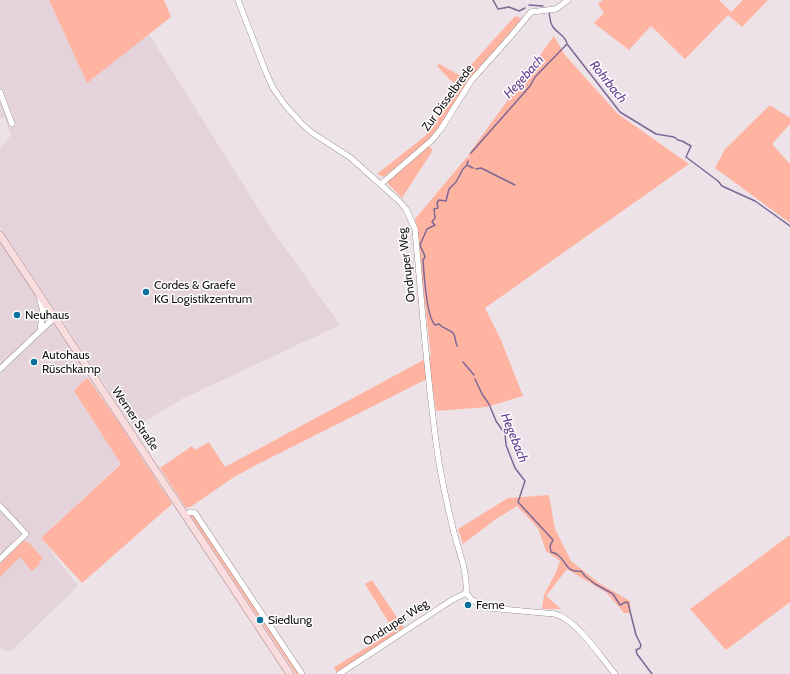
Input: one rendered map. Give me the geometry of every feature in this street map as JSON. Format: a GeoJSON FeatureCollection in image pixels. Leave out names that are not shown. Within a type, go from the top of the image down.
{"type":"FeatureCollection","features":[{"type":"Feature","properties":{"kind":"main road","name":"Werner Straße"},"geometry":{"type":"LineString","coordinates":[[0,235],[290,674]]}},
{"type":"Feature","properties":{"kind":"street","name":"Ondruper Weg"},"geometry":{"type":"LineString","coordinates":[[238,0],[273,88],[292,115],[311,132],[351,158],[381,184],[406,209],[415,228],[429,381],[438,457],[454,533],[465,575],[467,586],[466,593],[452,600],[339,674]]}},
{"type":"Feature","properties":{"kind":"street","name":"Zur Disselbrede"},"geometry":{"type":"LineString","coordinates":[[381,184],[432,140],[441,129],[471,81],[512,35],[530,12],[556,9],[568,0]]}},
{"type":"Feature","properties":{"kind":"street"},"geometry":{"type":"LineString","coordinates":[[0,92],[12,124]]}},
{"type":"Feature","properties":{"kind":"street"},"geometry":{"type":"LineString","coordinates":[[39,296],[42,311],[40,331]]}},
{"type":"Feature","properties":{"kind":"street"},"geometry":{"type":"LineString","coordinates":[[0,369],[54,318]]}},
{"type":"Feature","properties":{"kind":"street"},"geometry":{"type":"LineString","coordinates":[[0,506],[26,534],[0,560]]}},
{"type":"Feature","properties":{"kind":"street"},"geometry":{"type":"LineString","coordinates":[[185,515],[190,512],[195,513],[302,674]]}},
{"type":"Feature","properties":{"kind":"street"},"geometry":{"type":"LineString","coordinates":[[466,593],[472,600],[489,608],[555,614],[562,616],[574,625],[615,674]]}},
{"type":"Feature","properties":{"kind":"shaded area"},"geometry":{"type":"Polygon","coordinates":[[[0,0],[49,0],[87,83],[149,34],[266,221],[340,325],[182,399],[134,428],[0,227],[0,149],[11,135],[4,116],[0,119],[0,0]]]}},
{"type":"Feature","properties":{"kind":"shaded area"},"geometry":{"type":"Polygon","coordinates":[[[49,0],[164,0],[171,17],[87,83],[49,0]]]}},
{"type":"Feature","properties":{"kind":"shaded area"},"geometry":{"type":"Polygon","coordinates":[[[603,0],[719,0],[731,12],[743,0],[768,0],[742,27],[728,15],[685,59],[651,26],[629,50],[594,23],[604,13],[598,4],[603,0]]]}},
{"type":"Feature","properties":{"kind":"shaded area"},"geometry":{"type":"Polygon","coordinates":[[[515,16],[522,18],[470,80],[440,127],[430,139],[384,177],[377,174],[425,136],[436,122],[456,84],[450,80],[437,66],[439,64],[461,76],[515,16]]]}},
{"type":"Feature","properties":{"kind":"shaded area"},"geometry":{"type":"Polygon","coordinates":[[[554,36],[565,55],[618,114],[689,164],[485,308],[501,340],[523,396],[487,407],[436,411],[431,377],[260,463],[234,477],[192,506],[186,508],[160,468],[192,446],[195,450],[209,442],[225,467],[431,356],[415,219],[467,157],[471,158],[468,155],[554,36]]]}},
{"type":"Feature","properties":{"kind":"shaded area"},"geometry":{"type":"Polygon","coordinates":[[[770,105],[790,118],[790,124],[772,144],[790,164],[790,223],[715,168],[725,149],[770,105]]]}},
{"type":"Feature","properties":{"kind":"shaded area"},"geometry":{"type":"Polygon","coordinates":[[[428,146],[433,150],[402,198],[388,184],[388,180],[428,146]]]}},
{"type":"Feature","properties":{"kind":"shaded area"},"geometry":{"type":"Polygon","coordinates":[[[0,237],[84,369],[83,371],[88,378],[74,391],[121,463],[41,538],[78,586],[10,652],[0,648],[0,237]]]}},
{"type":"Feature","properties":{"kind":"shaded area"},"geometry":{"type":"Polygon","coordinates":[[[88,378],[172,504],[82,583],[41,538],[121,464],[74,391],[88,378]]]}},
{"type":"Feature","properties":{"kind":"shaded area"},"geometry":{"type":"Polygon","coordinates":[[[549,495],[555,529],[571,561],[599,583],[630,601],[631,613],[624,613],[607,593],[567,569],[546,596],[561,609],[542,609],[544,595],[560,561],[546,551],[538,528],[517,506],[496,519],[463,544],[458,529],[508,498],[549,495]]]}},
{"type":"Feature","properties":{"kind":"shaded area"},"geometry":{"type":"Polygon","coordinates":[[[193,514],[300,674],[296,674],[190,515],[193,514]]]}},
{"type":"Feature","properties":{"kind":"shaded area"},"geometry":{"type":"Polygon","coordinates":[[[790,535],[790,602],[726,650],[690,609],[790,535]]]}},
{"type":"Feature","properties":{"kind":"shaded area"},"geometry":{"type":"Polygon","coordinates":[[[25,541],[30,544],[43,558],[39,562],[40,564],[32,571],[20,557],[0,577],[0,564],[22,542],[25,541]]]}},
{"type":"Feature","properties":{"kind":"shaded area"},"geometry":{"type":"Polygon","coordinates":[[[372,580],[404,628],[337,673],[334,667],[394,631],[365,584],[372,580]]]}},
{"type":"Feature","properties":{"kind":"waterway","name":"Hegebach"},"geometry":{"type":"LineString","coordinates":[[493,0],[498,9],[509,7],[519,11],[525,8]]}},
{"type":"Feature","properties":{"kind":"waterway"},"geometry":{"type":"LineString","coordinates":[[529,5],[543,6]]}},
{"type":"Feature","properties":{"kind":"waterway","name":"Hegebach"},"geometry":{"type":"LineString","coordinates":[[471,153],[530,86],[535,77],[567,44],[565,39],[552,25],[549,12]]}},
{"type":"Feature","properties":{"kind":"waterway","name":"Rohrbach"},"geometry":{"type":"LineString","coordinates":[[567,44],[620,112],[656,134],[674,137],[691,146],[686,157],[718,181],[722,186],[755,201],[790,226]]}},
{"type":"Feature","properties":{"kind":"waterway"},"geometry":{"type":"LineString","coordinates":[[457,346],[453,333],[439,324],[435,325],[429,313],[423,260],[425,257],[420,245],[427,229],[435,225],[432,222],[435,218],[434,209],[438,208],[437,203],[439,200],[446,201],[449,189],[456,182],[468,161]]}},
{"type":"Feature","properties":{"kind":"waterway"},"geometry":{"type":"LineString","coordinates":[[467,165],[473,168]]}},
{"type":"Feature","properties":{"kind":"waterway"},"geometry":{"type":"LineString","coordinates":[[476,169],[481,168],[515,185]]}},
{"type":"Feature","properties":{"kind":"waterway"},"geometry":{"type":"LineString","coordinates":[[463,362],[474,375]]}},
{"type":"Feature","properties":{"kind":"waterway","name":"Hegebach"},"geometry":{"type":"LineString","coordinates":[[475,379],[482,394],[489,404],[496,421],[505,434],[506,445],[515,468],[525,481],[518,502],[553,540],[550,546],[551,552],[558,555],[570,569],[581,571],[595,584],[613,594],[620,605],[626,602],[628,603],[636,635],[641,645],[640,648],[636,650],[637,654],[652,674]]}},
{"type":"Feature","properties":{"kind":"place","name":"Cordes & Graefe KG Logistikzentrum"},"geometry":{"type":"Point","coordinates":[146,292]}},
{"type":"Feature","properties":{"kind":"place","name":"Neuhaus"},"geometry":{"type":"Point","coordinates":[17,315]}},
{"type":"Feature","properties":{"kind":"place","name":"Autohaus Rüschkamp"},"geometry":{"type":"Point","coordinates":[34,362]}},
{"type":"Feature","properties":{"kind":"place","name":"Feme"},"geometry":{"type":"Point","coordinates":[468,605]}},
{"type":"Feature","properties":{"kind":"place","name":"Siedlung"},"geometry":{"type":"Point","coordinates":[260,620]}}]}
